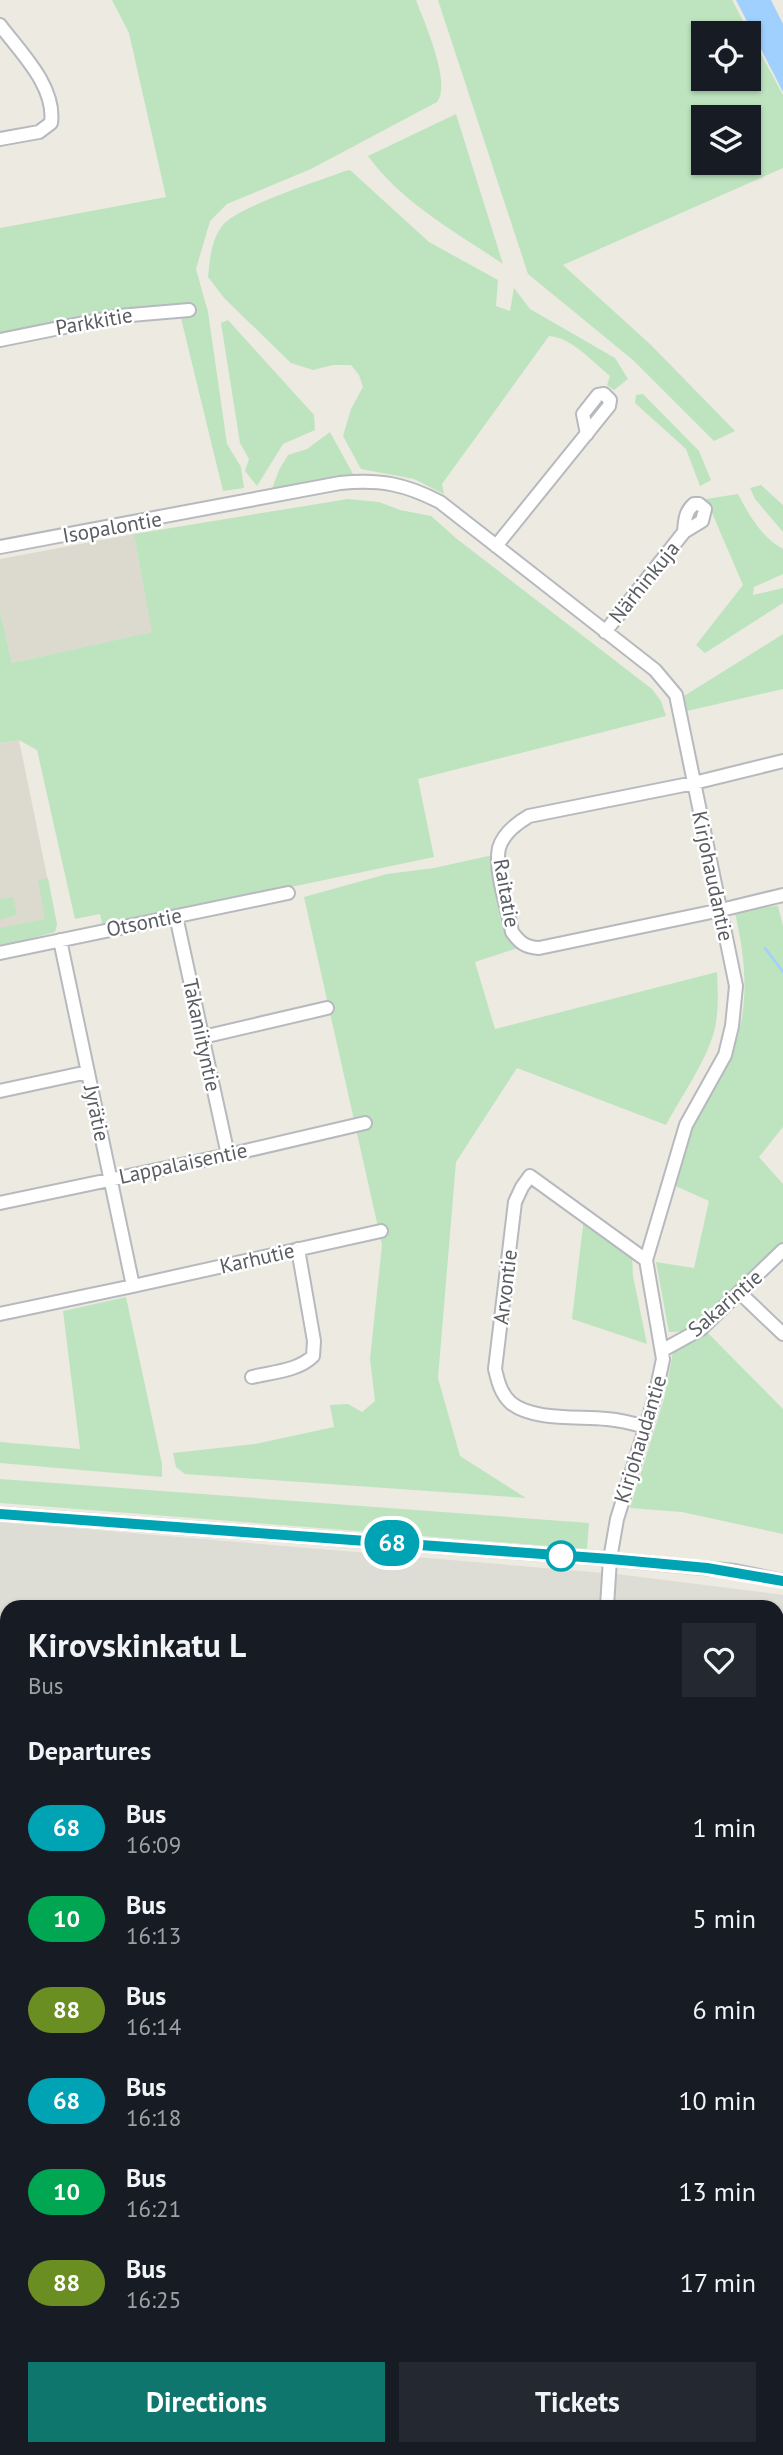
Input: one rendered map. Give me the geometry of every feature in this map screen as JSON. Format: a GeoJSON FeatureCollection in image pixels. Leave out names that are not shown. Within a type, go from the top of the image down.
{"type":"FeatureCollection","features":[{"type":"Feature","properties":{"kind":"street"},"geometry":{"type":"LineString","coordinates":[[0,25],[41,80],[49,97],[52,115],[51,122],[39,132],[0,139]]}},
{"type":"Feature","properties":{"kind":"street","name":"Parkkitie"},"geometry":{"type":"LineString","coordinates":[[0,340],[119,316],[189,310]]}},
{"type":"Feature","properties":{"kind":"street"},"geometry":{"type":"LineString","coordinates":[[496,546],[587,434]]}},
{"type":"Feature","properties":{"kind":"street","name":"Kirjohaudantie"},"geometry":{"type":"LineString","coordinates":[[225,506],[340,483],[390,483],[415,489],[440,502],[655,670],[676,695],[736,986],[732,1026],[724,1055],[686,1125],[646,1260],[663,1350],[660,1378],[622,1498],[610,1559],[607,1600]]}},
{"type":"Feature","properties":{"kind":"street","name":"Isopalontie"},"geometry":{"type":"LineString","coordinates":[[0,547],[225,506]]}},
{"type":"Feature","properties":{"kind":"street","name":"Närhinkuja"},"geometry":{"type":"LineString","coordinates":[[605,632],[684,532]]}},
{"type":"Feature","properties":{"kind":"street"},"geometry":{"type":"LineString","coordinates":[[694,783],[783,761]]}},
{"type":"Feature","properties":{"kind":"street","name":"Raitatie"},"geometry":{"type":"LineString","coordinates":[[694,783],[529,816],[517,823],[500,847],[498,861],[512,932],[527,948],[539,948],[721,910]]}},
{"type":"Feature","properties":{"kind":"street","name":"Otsontie"},"geometry":{"type":"LineString","coordinates":[[0,953],[288,893]]}},
{"type":"Feature","properties":{"kind":"street"},"geometry":{"type":"LineString","coordinates":[[721,910],[783,895]]}},
{"type":"Feature","properties":{"kind":"street","name":"Takaniityntie"},"geometry":{"type":"LineString","coordinates":[[176,916],[228,1155]]}},
{"type":"Feature","properties":{"kind":"street","name":"Jyrätie"},"geometry":{"type":"LineString","coordinates":[[60,940],[134,1286]]}},
{"type":"Feature","properties":{"kind":"street"},"geometry":{"type":"LineString","coordinates":[[203,1037],[327,1008]]}},
{"type":"Feature","properties":{"kind":"street"},"geometry":{"type":"LineString","coordinates":[[0,1091],[88,1072]]}},
{"type":"Feature","properties":{"kind":"street","name":"Lappalaisentie"},"geometry":{"type":"LineString","coordinates":[[0,1203],[365,1123]]}},
{"type":"Feature","properties":{"kind":"street","name":"Arvontie"},"geometry":{"type":"LineString","coordinates":[[645,1427],[607,1419],[545,1415],[526,1410],[512,1404],[505,1395],[498,1385],[495,1369],[515,1202],[530,1176],[646,1260]]}},
{"type":"Feature","properties":{"kind":"street","name":"Karhutie"},"geometry":{"type":"LineString","coordinates":[[0,1314],[381,1231]]}},
{"type":"Feature","properties":{"kind":"street"},"geometry":{"type":"LineString","coordinates":[[252,1377],[293,1368],[306,1363],[313,1356],[314,1341],[298,1249]]}},
{"type":"Feature","properties":{"kind":"street","name":"Sakarintie"},"geometry":{"type":"LineString","coordinates":[[663,1350],[701,1329],[783,1250]]}},
{"type":"Feature","properties":{"kind":"street"},"geometry":{"type":"LineString","coordinates":[[740,1293],[783,1334]]}},
{"type":"Feature","properties":{"kind":"street"},"geometry":{"type":"LineString","coordinates":[[0,1514],[610,1559],[725,1570],[783,1581]]}},
{"type":"Feature","properties":{"kind":"shaded area"},"geometry":{"type":"Polygon","coordinates":[[[134,534],[153,632],[12,663],[0,611],[0,559],[134,534]]]}},
{"type":"Feature","properties":{"kind":"shaded area"},"geometry":{"type":"Polygon","coordinates":[[[19,740],[57,925],[0,937],[0,743],[19,740]]]}},
{"type":"Feature","properties":{"kind":"shaded area"},"geometry":{"type":"Polygon","coordinates":[[[0,1522],[616,1574],[783,1595],[783,1600],[0,1600],[0,1522]]]}},
{"type":"Feature","properties":{"kind":"green space"},"geometry":{"type":"Polygon","coordinates":[[[112,0],[416,0],[435,52],[441,81],[441,93],[437,102],[311,169],[227,204],[210,221],[196,269],[208,312],[227,444],[241,467],[244,488],[223,491],[180,314],[122,320],[0,345],[0,228],[166,197],[129,33],[112,0]]]}},
{"type":"Feature","properties":{"kind":"green space"},"geometry":{"type":"Polygon","coordinates":[[[438,0],[732,0],[743,21],[691,21],[691,91],[761,91],[761,54],[783,95],[783,168],[563,265],[651,345],[735,431],[714,441],[633,360],[528,274],[438,0]]]}},
{"type":"Feature","properties":{"kind":"green space"},"geometry":{"type":"Polygon","coordinates":[[[456,114],[503,264],[413,202],[368,156],[456,114]]]}},
{"type":"Feature","properties":{"kind":"green space"},"geometry":{"type":"Polygon","coordinates":[[[350,170],[429,242],[498,280],[496,306],[510,311],[514,288],[530,309],[615,358],[628,379],[614,390],[607,385],[610,376],[589,357],[573,345],[549,336],[442,484],[444,494],[414,479],[361,469],[343,436],[351,409],[363,387],[359,375],[351,365],[333,365],[313,370],[291,363],[225,299],[208,277],[215,238],[230,219],[279,195],[350,170]]]}},
{"type":"Feature","properties":{"kind":"green space"},"geometry":{"type":"Polygon","coordinates":[[[228,320],[314,415],[315,430],[283,444],[257,486],[245,471],[249,459],[240,443],[221,323],[228,320]]]}},
{"type":"Feature","properties":{"kind":"green space"},"geometry":{"type":"Polygon","coordinates":[[[643,394],[699,451],[711,480],[700,486],[686,449],[635,403],[636,395],[643,394]]]}},
{"type":"Feature","properties":{"kind":"green space"},"geometry":{"type":"Polygon","coordinates":[[[330,432],[353,474],[272,489],[288,455],[307,449],[330,432]]]}},
{"type":"Feature","properties":{"kind":"green space"},"geometry":{"type":"Polygon","coordinates":[[[761,485],[783,505],[783,532],[755,499],[750,488],[761,485]]]}},
{"type":"Feature","properties":{"kind":"green space"},"geometry":{"type":"Polygon","coordinates":[[[738,494],[762,532],[783,549],[783,574],[754,587],[753,595],[783,588],[783,603],[705,653],[696,645],[743,585],[706,499],[738,494]]]}},
{"type":"Feature","properties":{"kind":"green space"},"geometry":{"type":"Polygon","coordinates":[[[348,499],[379,502],[400,510],[431,516],[652,689],[661,701],[666,716],[418,779],[434,857],[105,926],[100,914],[75,919],[37,750],[19,740],[0,743],[0,611],[12,663],[152,632],[134,534],[348,499]]]}},
{"type":"Feature","properties":{"kind":"green space"},"geometry":{"type":"Polygon","coordinates":[[[783,634],[783,689],[687,711],[684,696],[783,634]]]}},
{"type":"Feature","properties":{"kind":"green space"},"geometry":{"type":"Polygon","coordinates":[[[493,855],[521,947],[475,962],[495,1029],[717,972],[717,1010],[710,1044],[666,1125],[517,1068],[456,1162],[438,1378],[460,1456],[526,1498],[185,1474],[176,1467],[173,1453],[255,1444],[334,1427],[330,1405],[348,1404],[362,1412],[375,1401],[370,1359],[382,1245],[304,897],[387,874],[434,868],[493,855]]]}},
{"type":"Feature","properties":{"kind":"green space"},"geometry":{"type":"Polygon","coordinates":[[[48,878],[57,925],[55,932],[0,947],[0,928],[45,919],[38,880],[48,878]]]}},
{"type":"Feature","properties":{"kind":"green space"},"geometry":{"type":"Polygon","coordinates":[[[13,897],[17,915],[0,919],[0,899],[13,897]]]}},
{"type":"Feature","properties":{"kind":"green space"},"geometry":{"type":"Polygon","coordinates":[[[778,906],[783,926],[783,1127],[759,1157],[783,1184],[783,1242],[706,1318],[689,1329],[669,1332],[656,1262],[694,1268],[709,1201],[671,1184],[690,1128],[721,1075],[737,1039],[744,1003],[744,967],[735,913],[778,906]]]}},
{"type":"Feature","properties":{"kind":"green space"},"geometry":{"type":"Polygon","coordinates":[[[584,1217],[632,1253],[633,1276],[647,1344],[572,1319],[584,1217]]]}},
{"type":"Feature","properties":{"kind":"green space"},"geometry":{"type":"Polygon","coordinates":[[[126,1297],[162,1464],[162,1477],[0,1463],[0,1442],[80,1449],[63,1311],[126,1297]]]}},
{"type":"Feature","properties":{"kind":"green space"},"geometry":{"type":"Polygon","coordinates":[[[706,1331],[783,1409],[783,1534],[682,1512],[630,1508],[664,1399],[672,1347],[706,1331]]]}},
{"type":"Feature","properties":{"kind":"green space"},"geometry":{"type":"Polygon","coordinates":[[[0,1479],[589,1523],[587,1549],[0,1503],[0,1479]]]}},
{"type":"Feature","properties":{"kind":"water"},"geometry":{"type":"Polygon","coordinates":[[[736,0],[771,0],[783,24],[783,92],[761,49],[761,21],[747,21],[736,0]]]}},
{"type":"Feature","properties":{"kind":"waterway"},"geometry":{"type":"LineString","coordinates":[[765,948],[783,972]]}},
{"type":"Feature","properties":{"kind":"bus line","name":"68"},"geometry":{"type":"LineString","coordinates":[[0,1514],[610,1559],[735,1571],[783,1581]]}}]}
